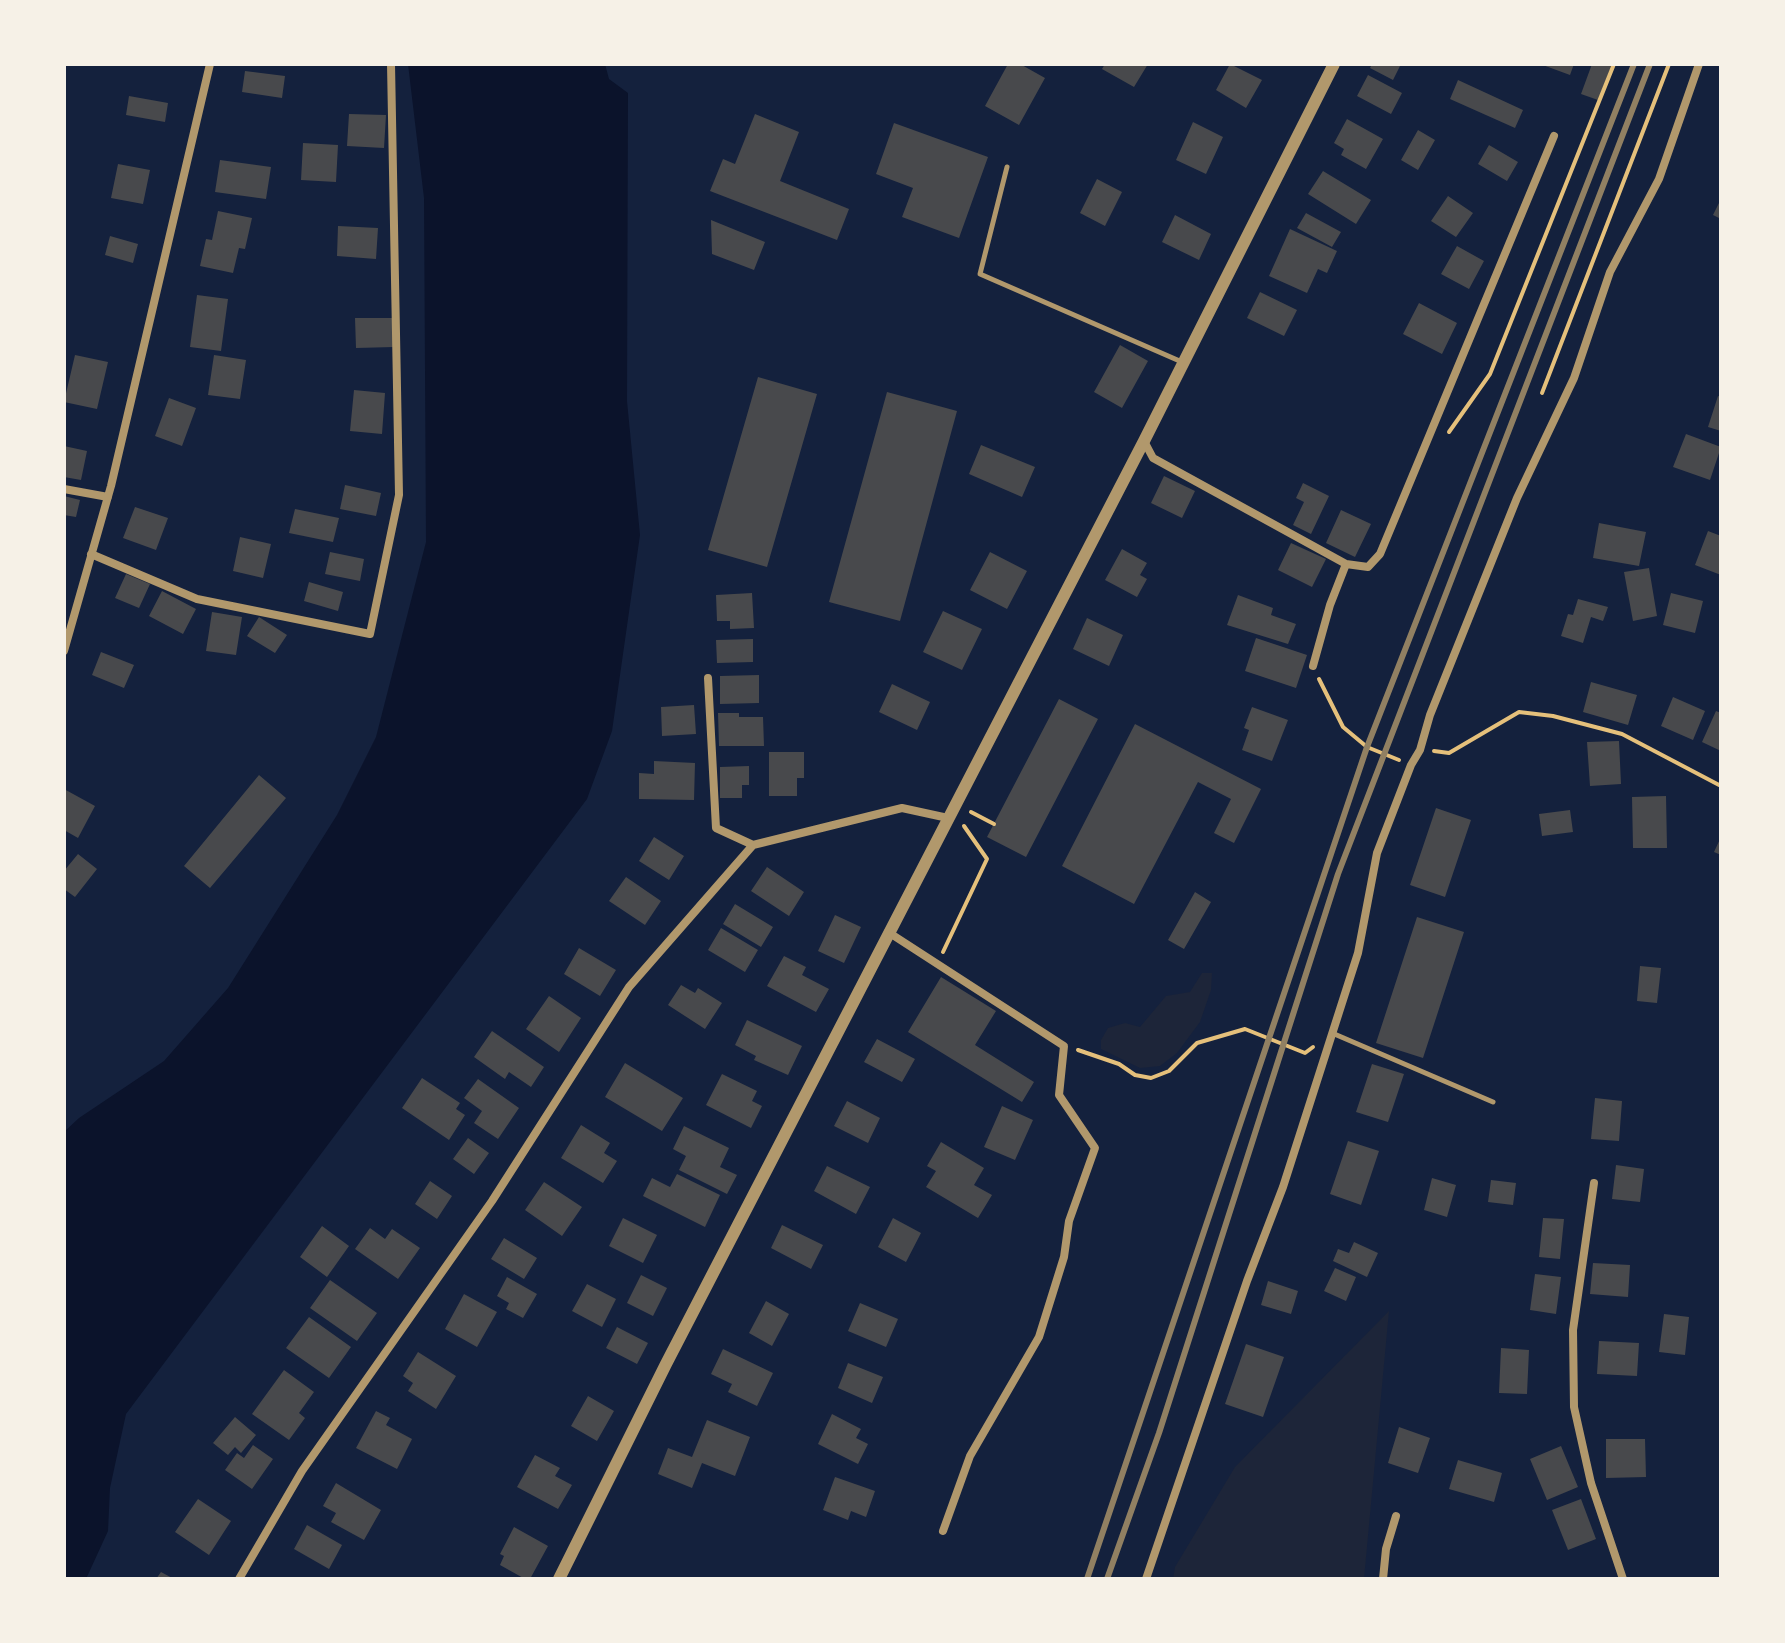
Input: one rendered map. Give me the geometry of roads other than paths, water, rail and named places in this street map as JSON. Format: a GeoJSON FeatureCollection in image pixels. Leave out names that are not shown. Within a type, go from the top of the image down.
{"type":"FeatureCollection","features":[{"type":"Feature","properties":{"kind":"street"},"geometry":{"type":"LineString","coordinates":[[64,651],[108,497],[210,64]]}},
{"type":"Feature","properties":{"kind":"street"},"geometry":{"type":"LineString","coordinates":[[91,554],[197,599],[370,634],[399,495],[391,64]]}},
{"type":"Feature","properties":{"kind":"street"},"geometry":{"type":"LineString","coordinates":[[559,1579],[888,932],[953,818],[1334,64]]}},
{"type":"Feature","properties":{"kind":"street"},"geometry":{"type":"LineString","coordinates":[[1146,1579],[1247,1281],[1283,1187],[1358,953],[1377,853],[1517,498],[1574,378],[1610,272],[1659,179],[1699,64]]}},
{"type":"Feature","properties":{"kind":"street"},"geometry":{"type":"LineString","coordinates":[[1144,441],[1153,458],[1346,564],[1368,567],[1380,554],[1554,136]]}},
{"type":"Feature","properties":{"kind":"street"},"geometry":{"type":"LineString","coordinates":[[64,489],[108,497]]}},
{"type":"Feature","properties":{"kind":"street"},"geometry":{"type":"LineString","coordinates":[[1313,666],[1330,605],[1346,564]]}},
{"type":"Feature","properties":{"kind":"street"},"geometry":{"type":"LineString","coordinates":[[708,678],[716,828],[753,845]]}},
{"type":"Feature","properties":{"kind":"street"},"geometry":{"type":"LineString","coordinates":[[239,1579],[302,1471],[492,1201],[629,987],[753,845],[902,808],[953,818]]}},
{"type":"Feature","properties":{"kind":"street"},"geometry":{"type":"LineString","coordinates":[[888,932],[1064,1046],[1059,1095],[1095,1148],[1069,1221],[1064,1257],[1039,1337],[970,1456],[943,1531]]}},
{"type":"Feature","properties":{"kind":"street"},"geometry":{"type":"LineString","coordinates":[[1594,1183],[1573,1330],[1574,1407],[1591,1483],[1623,1579]]}},
{"type":"Feature","properties":{"kind":"street"},"geometry":{"type":"LineString","coordinates":[[1383,1579],[1386,1549],[1396,1516]]}},
{"type":"Feature","properties":{"kind":"lane"},"geometry":{"type":"LineString","coordinates":[[1007,167],[980,274],[1182,363]]}},
{"type":"Feature","properties":{"kind":"lane"},"geometry":{"type":"LineString","coordinates":[[1331,1032],[1493,1102]]}},
{"type":"Feature","properties":{"kind":"railway"},"geometry":{"type":"LineString","coordinates":[[1087,1579],[1367,747],[1634,64]]}},
{"type":"Feature","properties":{"kind":"railway"},"geometry":{"type":"LineString","coordinates":[[1107,1579],[1159,1433],[1338,874],[1650,64]]}}]}
